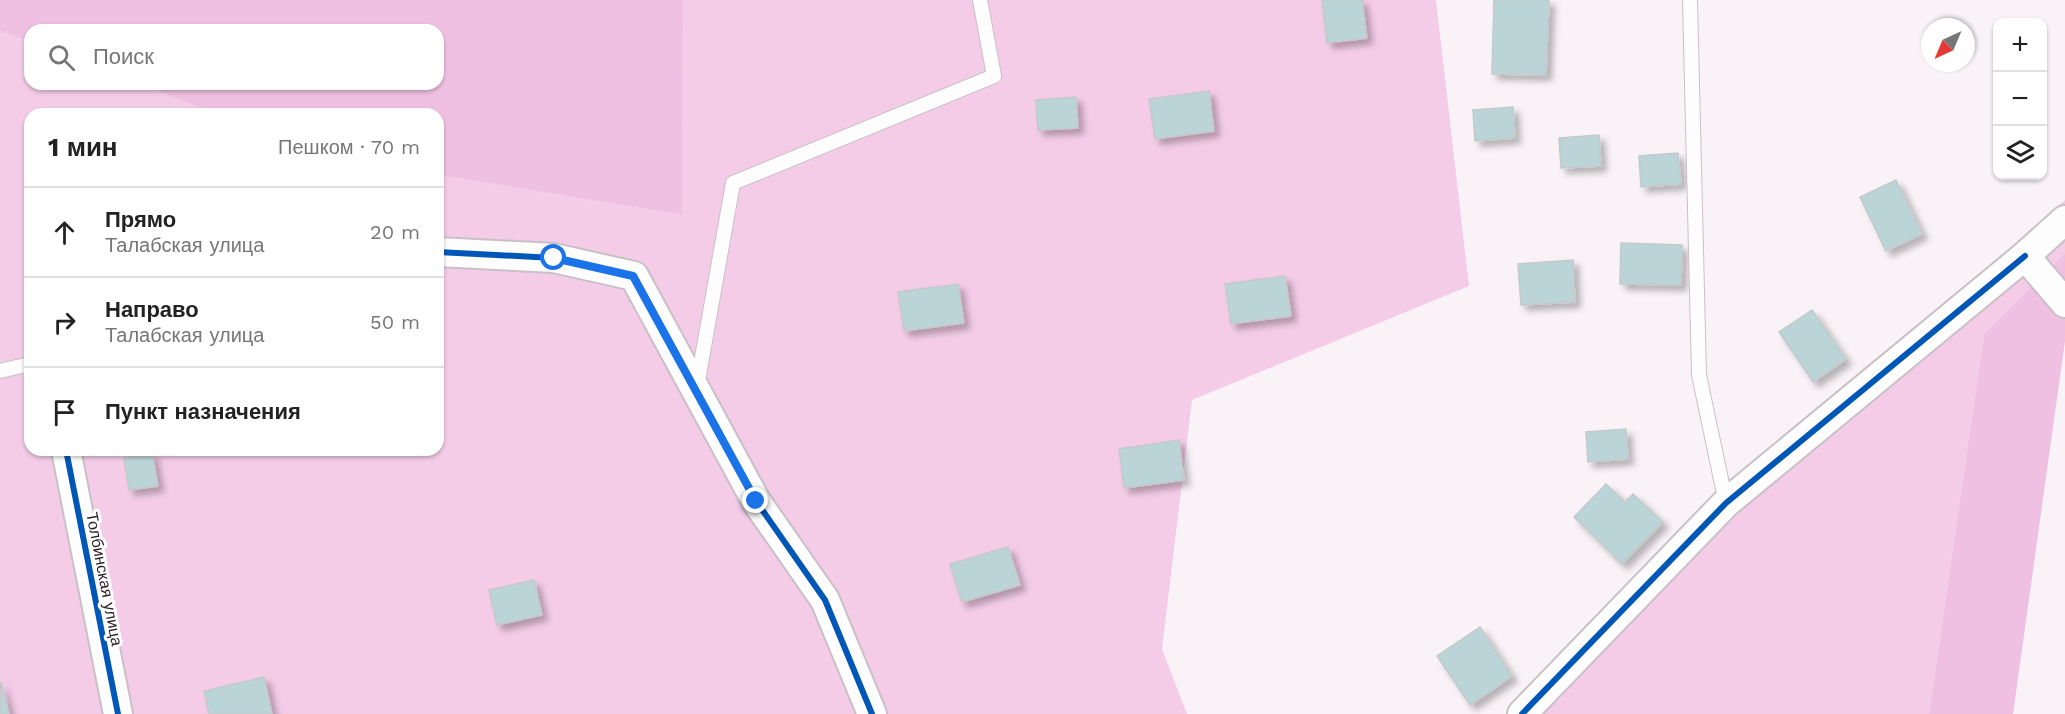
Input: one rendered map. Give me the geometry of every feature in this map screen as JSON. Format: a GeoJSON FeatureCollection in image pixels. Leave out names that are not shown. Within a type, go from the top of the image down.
{"type":"FeatureCollection","features":[{"type":"Feature","properties":{"kind":"street"},"geometry":{"type":"LineString","coordinates":[[1522,714],[1726,503],[2025,256],[2065,220]]}},
{"type":"Feature","properties":{"kind":"street"},"geometry":{"type":"LineString","coordinates":[[444,252],[554,258],[633,276],[756,501],[825,600],[872,714]]}},
{"type":"Feature","properties":{"kind":"street"},"geometry":{"type":"LineString","coordinates":[[2025,256],[2065,303]]}},
{"type":"Feature","properties":{"kind":"street","name":"Толбинская улица"},"geometry":{"type":"LineString","coordinates":[[67,456],[118,714]]}},
{"type":"Feature","properties":{"kind":"lane"},"geometry":{"type":"LineString","coordinates":[[696,388],[733,183],[994,76],[980,0]]}},
{"type":"Feature","properties":{"kind":"lane"},"geometry":{"type":"LineString","coordinates":[[1690,0],[1699,375],[1726,503]]}},
{"type":"Feature","properties":{"kind":"lane"},"geometry":{"type":"LineString","coordinates":[[0,370],[24,365]]}},
{"type":"Feature","properties":{"kind":"shaded area"},"geometry":{"type":"Polygon","coordinates":[[[0,0],[683,0],[682,215],[444,176],[444,108],[201,108],[154,90],[444,90],[444,24],[24,24],[24,40],[0,31],[0,0]]]}},
{"type":"Feature","properties":{"kind":"shaded area"},"geometry":{"type":"Polygon","coordinates":[[[683,0],[1436,0],[1469,286],[1192,400],[1162,649],[1187,714],[0,714],[0,31],[24,40],[24,90],[154,90],[201,108],[24,108],[24,456],[444,456],[444,176],[681,215],[683,0]]]}},
{"type":"Feature","properties":{"kind":"shaded area"},"geometry":{"type":"Polygon","coordinates":[[[2065,200],[2065,253],[1984,334],[1929,714],[1524,714],[1726,496],[2065,200]]]}},
{"type":"Feature","properties":{"kind":"shaded area"},"geometry":{"type":"Polygon","coordinates":[[[2065,253],[2065,341],[2013,714],[1929,714],[1984,334],[2065,253]]]}},
{"type":"Feature","properties":{"kind":"building"},"geometry":{"type":"Polygon","coordinates":[[[1322,0],[1362,0],[1367,38],[1327,43],[1322,0]]]}},
{"type":"Feature","properties":{"kind":"building"},"geometry":{"type":"Polygon","coordinates":[[[1494,0],[1549,0],[1546,75],[1492,74],[1494,0]]]}},
{"type":"Feature","properties":{"kind":"building"},"geometry":{"type":"Polygon","coordinates":[[[1209,91],[1214,131],[1155,139],[1149,99],[1209,91]]]}},
{"type":"Feature","properties":{"kind":"building"},"geometry":{"type":"Polygon","coordinates":[[[1076,97],[1078,128],[1038,130],[1036,100],[1076,97]]]}},
{"type":"Feature","properties":{"kind":"building"},"geometry":{"type":"Polygon","coordinates":[[[1513,107],[1515,138],[1475,141],[1473,110],[1513,107]]]}},
{"type":"Feature","properties":{"kind":"building"},"geometry":{"type":"Polygon","coordinates":[[[1599,135],[1601,166],[1561,168],[1559,138],[1599,135]]]}},
{"type":"Feature","properties":{"kind":"building"},"geometry":{"type":"Polygon","coordinates":[[[1678,153],[1681,184],[1641,187],[1639,156],[1678,153]]]}},
{"type":"Feature","properties":{"kind":"building"},"geometry":{"type":"Polygon","coordinates":[[[1896,180],[1922,234],[1886,251],[1860,197],[1896,180]]]}},
{"type":"Feature","properties":{"kind":"building"},"geometry":{"type":"Polygon","coordinates":[[[1621,243],[1682,245],[1681,285],[1620,284],[1621,243]]]}},
{"type":"Feature","properties":{"kind":"building"},"geometry":{"type":"Polygon","coordinates":[[[1573,260],[1575,302],[1521,305],[1518,264],[1573,260]]]}},
{"type":"Feature","properties":{"kind":"building"},"geometry":{"type":"Polygon","coordinates":[[[1285,276],[1291,316],[1231,324],[1225,284],[1285,276]]]}},
{"type":"Feature","properties":{"kind":"building"},"geometry":{"type":"Polygon","coordinates":[[[958,284],[964,323],[904,331],[898,292],[958,284]]]}},
{"type":"Feature","properties":{"kind":"building"},"geometry":{"type":"Polygon","coordinates":[[[1812,310],[1846,359],[1813,382],[1779,332],[1812,310]]]}},
{"type":"Feature","properties":{"kind":"building"},"geometry":{"type":"Polygon","coordinates":[[[1626,429],[1628,459],[1588,462],[1586,432],[1626,429]]]}},
{"type":"Feature","properties":{"kind":"building"},"geometry":{"type":"Polygon","coordinates":[[[1179,440],[1184,480],[1124,488],[1119,449],[1179,440]]]}},
{"type":"Feature","properties":{"kind":"building"},"geometry":{"type":"Polygon","coordinates":[[[153,456],[158,486],[129,490],[124,458],[153,456]]]}},
{"type":"Feature","properties":{"kind":"building"},"geometry":{"type":"Polygon","coordinates":[[[1606,484],[1625,502],[1633,494],[1663,522],[1622,564],[1574,517],[1606,484]]]}},
{"type":"Feature","properties":{"kind":"building"},"geometry":{"type":"Polygon","coordinates":[[[1008,547],[1020,585],[962,602],[950,564],[1008,547]]]}},
{"type":"Feature","properties":{"kind":"building"},"geometry":{"type":"Polygon","coordinates":[[[534,580],[542,615],[497,625],[489,590],[534,580]]]}},
{"type":"Feature","properties":{"kind":"building"},"geometry":{"type":"Polygon","coordinates":[[[1480,627],[1512,676],[1470,705],[1437,656],[1480,627]]]}},
{"type":"Feature","properties":{"kind":"building"},"geometry":{"type":"Polygon","coordinates":[[[264,677],[272,714],[209,714],[204,691],[264,677]]]}},
{"type":"Feature","properties":{"kind":"building"},"geometry":{"type":"Polygon","coordinates":[[[1,682],[9,714],[0,714],[1,682]]]}},
{"type":"Feature","properties":{"kind":"cycle path"},"geometry":{"type":"LineString","coordinates":[[444,252],[554,258],[634,276],[756,501],[825,600],[872,714]]}},
{"type":"Feature","properties":{"kind":"cycle path"},"geometry":{"type":"LineString","coordinates":[[1522,714],[1726,503],[2025,256]]}},
{"type":"Feature","properties":{"kind":"cycle path"},"geometry":{"type":"LineString","coordinates":[[67,456],[118,714]]}},
{"type":"Feature","properties":{"kind":"route"},"geometry":{"type":"LineString","coordinates":[[554,258],[633,276],[756,501]]}}]}
